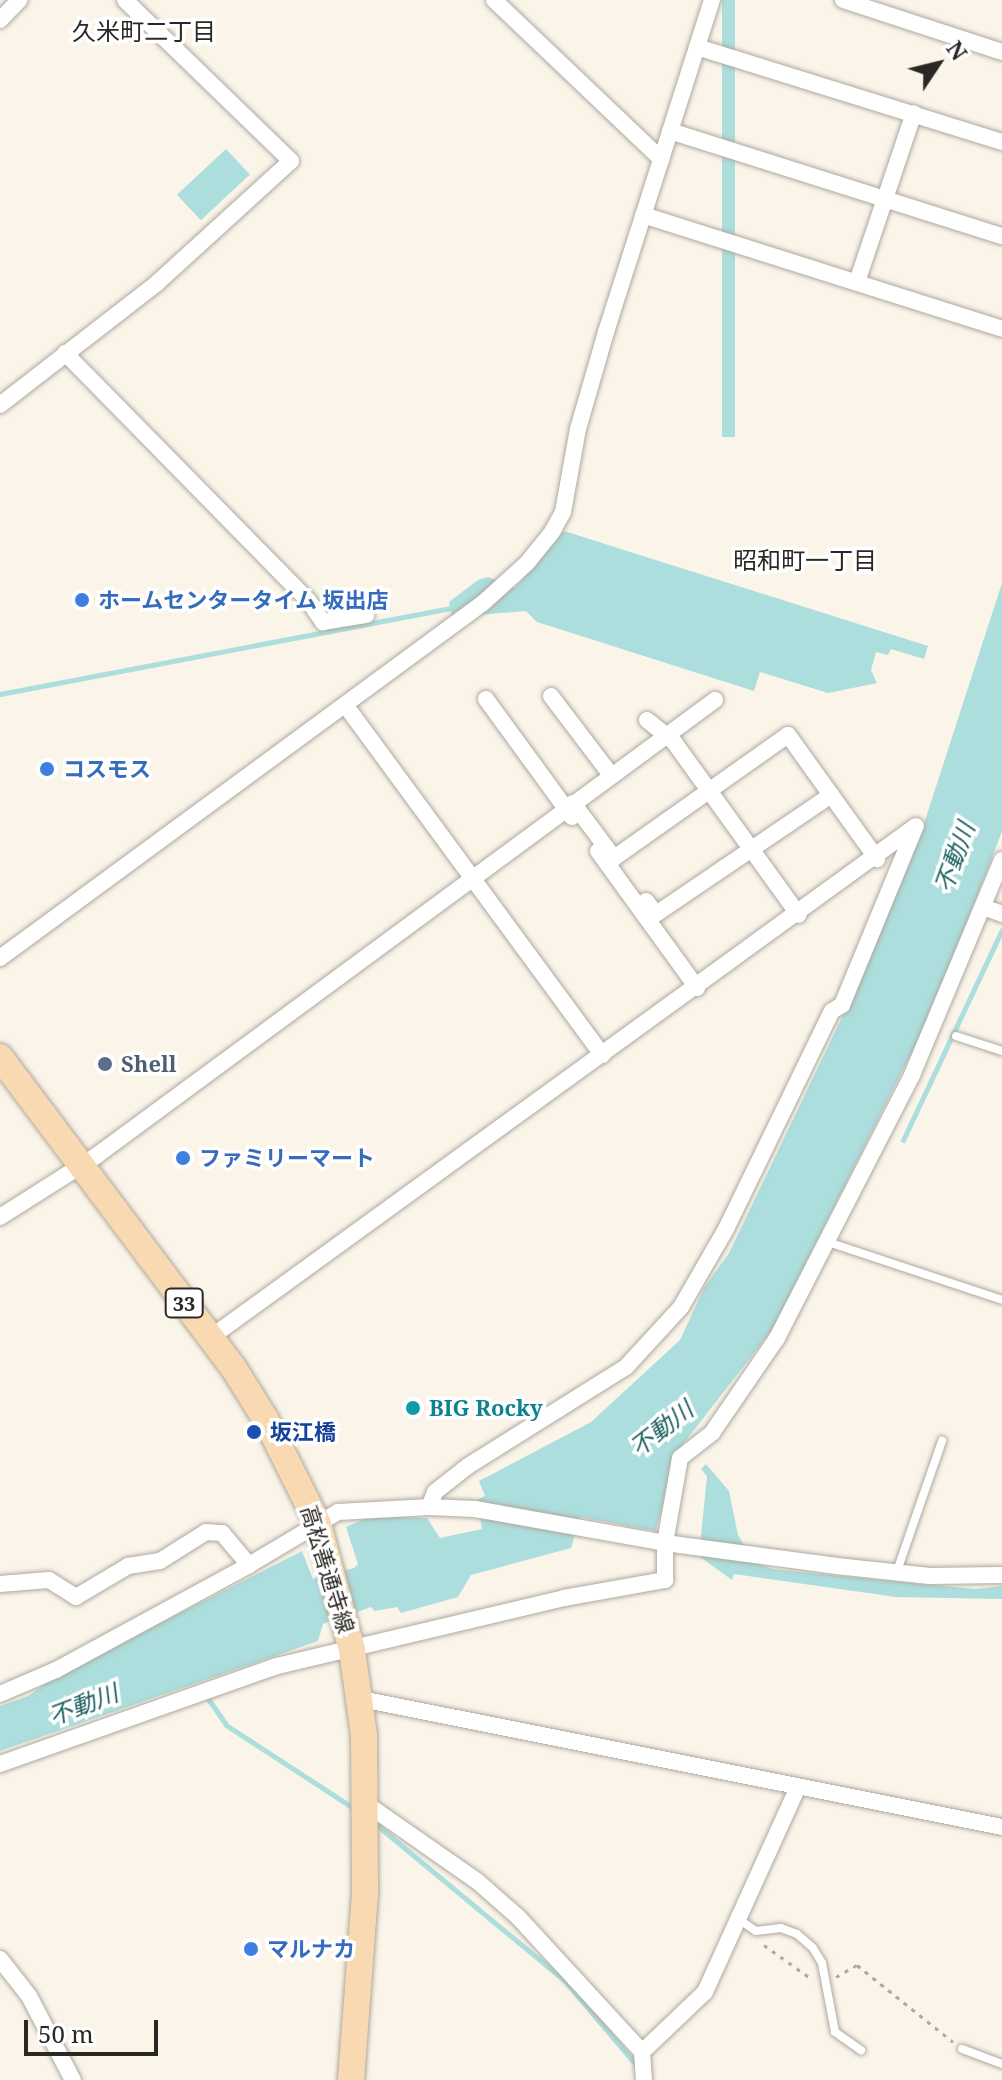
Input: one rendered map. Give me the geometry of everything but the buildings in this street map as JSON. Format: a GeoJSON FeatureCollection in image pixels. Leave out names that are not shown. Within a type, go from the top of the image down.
{"type":"FeatureCollection","features":[{"type":"Feature","properties":{"kind":"main road","name":"高松善通寺線"},"geometry":{"type":"LineString","coordinates":[[0,1057],[210,1338],[266,1420],[318,1524],[352,1650],[361,1699],[368,1814],[351,2080]]}},
{"type":"Feature","properties":{"kind":"street"},"geometry":{"type":"LineString","coordinates":[[0,20],[19,0]]}},
{"type":"Feature","properties":{"kind":"street"},"geometry":{"type":"LineString","coordinates":[[0,405],[157,283],[291,161],[125,0]]}},
{"type":"Feature","properties":{"kind":"street"},"geometry":{"type":"LineString","coordinates":[[494,0],[661,159]]}},
{"type":"Feature","properties":{"kind":"street"},"geometry":{"type":"LineString","coordinates":[[0,958],[468,615],[508,583],[563,512],[578,429],[654,218],[661,159],[680,134],[706,50],[712,0]]}},
{"type":"Feature","properties":{"kind":"street"},"geometry":{"type":"LineString","coordinates":[[843,0],[1002,52]]}},
{"type":"Feature","properties":{"kind":"street"},"geometry":{"type":"LineString","coordinates":[[706,50],[1002,142]]}},
{"type":"Feature","properties":{"kind":"street"},"geometry":{"type":"LineString","coordinates":[[857,282],[914,113]]}},
{"type":"Feature","properties":{"kind":"street"},"geometry":{"type":"LineString","coordinates":[[680,134],[1002,236]]}},
{"type":"Feature","properties":{"kind":"street"},"geometry":{"type":"LineString","coordinates":[[654,218],[1002,329]]}},
{"type":"Feature","properties":{"kind":"street"},"geometry":{"type":"LineString","coordinates":[[65,353],[308,600],[323,622],[366,615]]}},
{"type":"Feature","properties":{"kind":"street"},"geometry":{"type":"LineString","coordinates":[[551,696],[611,775]]}},
{"type":"Feature","properties":{"kind":"street"},"geometry":{"type":"LineString","coordinates":[[486,699],[569,806],[697,988]]}},
{"type":"Feature","properties":{"kind":"street"},"geometry":{"type":"LineString","coordinates":[[0,1217],[82,1165],[715,700]]}},
{"type":"Feature","properties":{"kind":"street"},"geometry":{"type":"LineString","coordinates":[[346,706],[602,1055]]}},
{"type":"Feature","properties":{"kind":"street"},"geometry":{"type":"LineString","coordinates":[[647,720],[665,736],[710,791],[799,915]]}},
{"type":"Feature","properties":{"kind":"street"},"geometry":{"type":"LineString","coordinates":[[614,858],[788,735],[877,859]]}},
{"type":"Feature","properties":{"kind":"street"},"geometry":{"type":"LineString","coordinates":[[569,806],[614,858],[656,914],[831,795]]}},
{"type":"Feature","properties":{"kind":"street"},"geometry":{"type":"LineString","coordinates":[[210,1338],[877,859],[916,826],[842,1005],[832,1011],[726,1229],[681,1307],[626,1367],[468,1466],[435,1492],[429,1507]]}},
{"type":"Feature","properties":{"kind":"street"},"geometry":{"type":"LineString","coordinates":[[0,1764],[277,1666],[564,1598],[665,1580],[665,1543],[680,1458],[712,1433],[777,1338],[912,1075],[1002,861]]}},
{"type":"Feature","properties":{"kind":"street"},"geometry":{"type":"LineString","coordinates":[[983,907],[1002,914]]}},
{"type":"Feature","properties":{"kind":"street"},"geometry":{"type":"LineString","coordinates":[[0,1694],[56,1670],[318,1524],[354,1509],[475,1509],[665,1543],[897,1571],[1002,1575]]}},
{"type":"Feature","properties":{"kind":"street"},"geometry":{"type":"LineString","coordinates":[[0,1584],[49,1580],[76,1597],[128,1566],[160,1561],[214,1531],[238,1547],[249,1565]]}},
{"type":"Feature","properties":{"kind":"street"},"geometry":{"type":"LineString","coordinates":[[361,1699],[1002,1827]]}},
{"type":"Feature","properties":{"kind":"street"},"geometry":{"type":"LineString","coordinates":[[368,1814],[477,1881],[518,1917],[643,2069],[705,1992],[798,1787]]}},
{"type":"Feature","properties":{"kind":"street"},"geometry":{"type":"LineString","coordinates":[[0,1959],[29,1996],[73,2080]]}},
{"type":"Feature","properties":{"kind":"lane"},"geometry":{"type":"LineString","coordinates":[[956,1036],[1002,1051]]}},
{"type":"Feature","properties":{"kind":"lane"},"geometry":{"type":"LineString","coordinates":[[828,1242],[1002,1300]]}},
{"type":"Feature","properties":{"kind":"lane"},"geometry":{"type":"LineString","coordinates":[[897,1571],[942,1441]]}},
{"type":"Feature","properties":{"kind":"lane"},"geometry":{"type":"LineString","coordinates":[[740,1920],[756,1931],[781,1928],[797,1934],[818,1955],[835,2032],[861,2050]]}},
{"type":"Feature","properties":{"kind":"lane"},"geometry":{"type":"LineString","coordinates":[[962,2049],[1002,2064]]}},
{"type":"Feature","properties":{"kind":"path"},"geometry":{"type":"LineString","coordinates":[[756,1931],[760,1942],[822,1986],[857,1965],[962,2049]]}},
{"type":"Feature","properties":{"kind":"water"},"geometry":{"type":"Polygon","coordinates":[[[722,0],[735,0],[735,437],[722,437],[722,0]]]}},
{"type":"Feature","properties":{"kind":"water"},"geometry":{"type":"Polygon","coordinates":[[[226,149],[250,175],[201,220],[177,195],[226,149]]]}},
{"type":"Feature","properties":{"kind":"water"},"geometry":{"type":"Polygon","coordinates":[[[564,531],[928,646],[924,659],[891,649],[888,655],[876,652],[871,670],[877,683],[828,693],[760,672],[754,691],[537,622],[526,611],[452,617],[449,602],[478,580],[488,577],[515,588],[564,531]]]}},
{"type":"Feature","properties":{"kind":"water","name":"不動川"},"geometry":{"type":"Polygon","coordinates":[[[1002,583],[1002,831],[932,1012],[772,1330],[676,1453],[656,1531],[580,1517],[571,1548],[471,1575],[458,1597],[401,1613],[397,1607],[375,1611],[371,1607],[323,1624],[318,1641],[0,1751],[0,1706],[28,1696],[55,1677],[302,1551],[313,1579],[354,1568],[358,1564],[346,1527],[369,1517],[427,1518],[440,1538],[482,1529],[477,1500],[485,1496],[479,1481],[591,1422],[680,1340],[704,1288],[729,1253],[868,963],[920,836],[1002,583]]]}},
{"type":"Feature","properties":{"kind":"water"},"geometry":{"type":"Polygon","coordinates":[[[706,1464],[729,1491],[738,1535],[754,1562],[772,1569],[899,1582],[976,1589],[1002,1586],[1002,1599],[896,1597],[734,1574],[732,1580],[699,1556],[707,1476],[701,1469],[706,1464]]]}},
{"type":"Feature","properties":{"kind":"waterway"},"geometry":{"type":"LineString","coordinates":[[0,694],[455,607]]}},
{"type":"Feature","properties":{"kind":"waterway"},"geometry":{"type":"LineString","coordinates":[[903,1140],[1002,930]]}},
{"type":"Feature","properties":{"kind":"waterway"},"geometry":{"type":"LineString","coordinates":[[204,1693],[226,1725],[355,1809]]}},
{"type":"Feature","properties":{"kind":"waterway"},"geometry":{"type":"LineString","coordinates":[[373,1822],[564,1980],[638,2067]]}},
{"type":"Feature","properties":{"kind":"place","name":"ホームセンタータイム 坂出店"},"geometry":{"type":"Point","coordinates":[82,600]}},
{"type":"Feature","properties":{"kind":"place","name":"コスモス"},"geometry":{"type":"Point","coordinates":[47,769]}},
{"type":"Feature","properties":{"kind":"place","name":"Shell"},"geometry":{"type":"Point","coordinates":[105,1064]}},
{"type":"Feature","properties":{"kind":"place","name":"ファミリーマート"},"geometry":{"type":"Point","coordinates":[183,1158]}},
{"type":"Feature","properties":{"kind":"place","name":"BIG Rocky"},"geometry":{"type":"Point","coordinates":[413,1408]}},
{"type":"Feature","properties":{"kind":"place","name":"坂江橋"},"geometry":{"type":"Point","coordinates":[254,1432]}},
{"type":"Feature","properties":{"kind":"place","name":"マルナカ"},"geometry":{"type":"Point","coordinates":[251,1949]}},
{"type":"Feature","properties":{"kind":"district","name":"久米町二丁目"},"geometry":{"type":"Point","coordinates":[144,31]}},
{"type":"Feature","properties":{"kind":"district","name":"昭和町一丁目"},"geometry":{"type":"Point","coordinates":[805,560]}}]}
